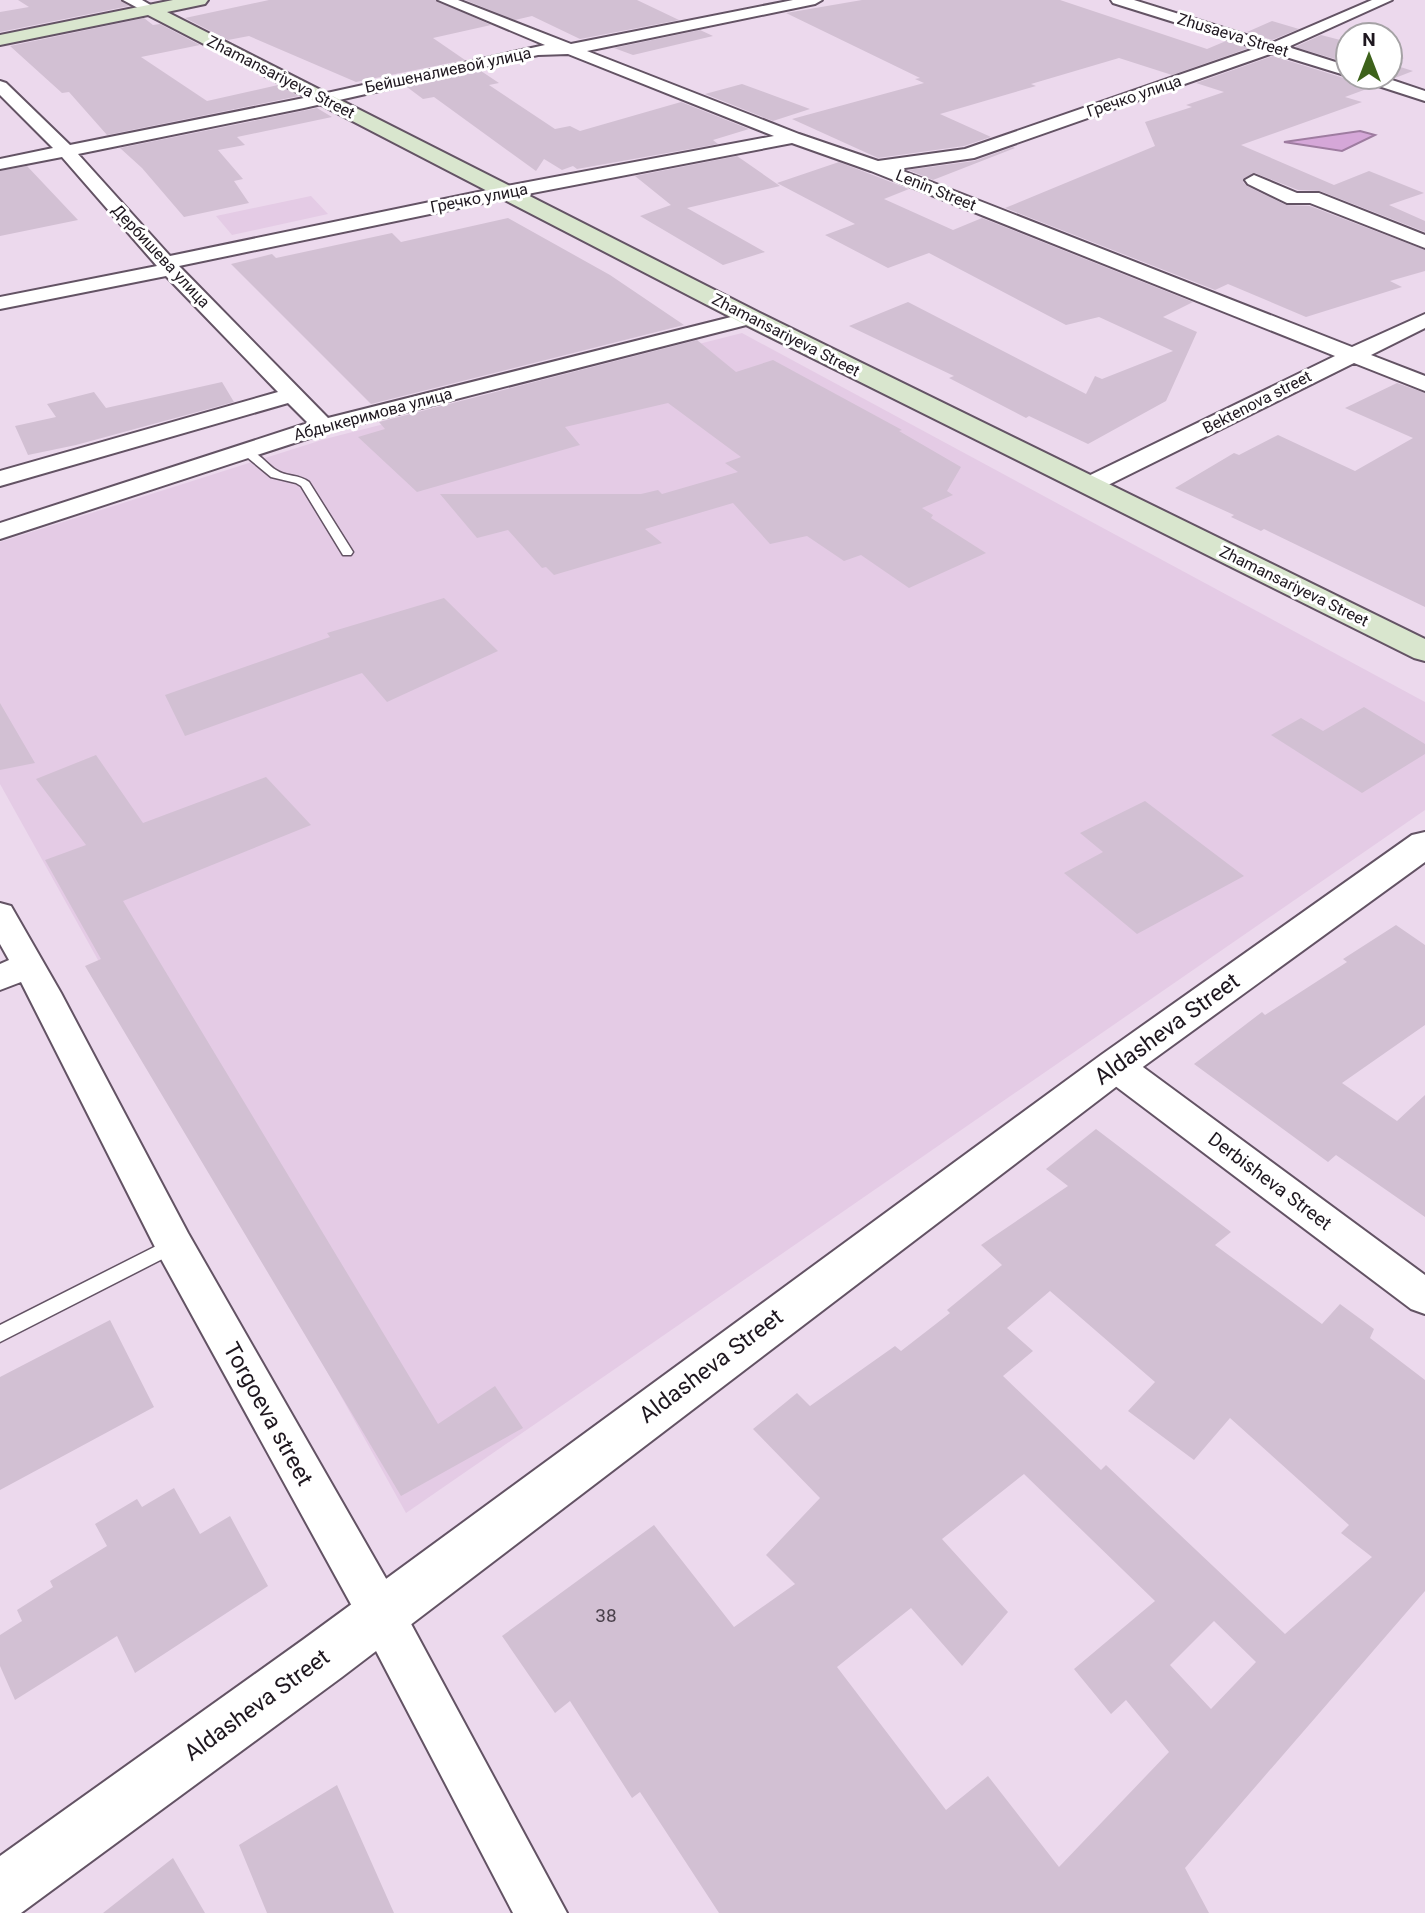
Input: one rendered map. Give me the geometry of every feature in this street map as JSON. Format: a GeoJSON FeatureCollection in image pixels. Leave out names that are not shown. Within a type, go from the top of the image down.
{"type":"FeatureCollection","features":[{"type":"Feature","properties":{"kind":"main road"},"geometry":{"type":"LineString","coordinates":[[0,40],[140,5],[199,0]]}},
{"type":"Feature","properties":{"kind":"main road","name":"Zhamansariyeva Street"},"geometry":{"type":"LineString","coordinates":[[140,5],[751,318],[1425,652]]}},
{"type":"Feature","properties":{"kind":"street","name":"Lenin Street"},"geometry":{"type":"LineString","coordinates":[[445,0],[566,50],[793,138],[877,167],[1425,384]]}},
{"type":"Feature","properties":{"kind":"street","name":"Бейшеналиевой улица"},"geometry":{"type":"LineString","coordinates":[[0,163],[304,103],[538,50],[566,50],[815,0]]}},
{"type":"Feature","properties":{"kind":"street","name":"Zhusaeva Street"},"geometry":{"type":"LineString","coordinates":[[1118,0],[1334,66]]}},
{"type":"Feature","properties":{"kind":"street","name":"Гречко улица"},"geometry":{"type":"LineString","coordinates":[[877,167],[968,154],[1275,47],[1385,0]]}},
{"type":"Feature","properties":{"kind":"street","name":"Дербишева улица"},"geometry":{"type":"LineString","coordinates":[[0,86],[66,151],[168,266],[323,426]]}},
{"type":"Feature","properties":{"kind":"street"},"geometry":{"type":"LineString","coordinates":[[1404,89],[1425,96]]}},
{"type":"Feature","properties":{"kind":"street","name":"Гречко улица"},"geometry":{"type":"LineString","coordinates":[[0,303],[507,192],[793,138]]}},
{"type":"Feature","properties":{"kind":"street"},"geometry":{"type":"LineString","coordinates":[[1254,180],[1294,199],[1312,197],[1425,242]]}},
{"type":"Feature","properties":{"kind":"street","name":"Абдыкеримова улица"},"geometry":{"type":"LineString","coordinates":[[0,531],[323,426],[751,318]]}},
{"type":"Feature","properties":{"kind":"street","name":"Bektenova street"},"geometry":{"type":"LineString","coordinates":[[1089,485],[1425,320]]}},
{"type":"Feature","properties":{"kind":"street"},"geometry":{"type":"LineString","coordinates":[[0,479],[293,395]]}},
{"type":"Feature","properties":{"kind":"street","name":"Aldasheva Street"},"geometry":{"type":"LineString","coordinates":[[0,1892],[323,1658],[380,1612],[1115,1066],[1425,844]]}},
{"type":"Feature","properties":{"kind":"street","name":"Torgoeva street"},"geometry":{"type":"LineString","coordinates":[[0,914],[14,971],[174,1245],[380,1612],[541,1913]]}},
{"type":"Feature","properties":{"kind":"street","name":"Derbisheva Street"},"geometry":{"type":"LineString","coordinates":[[1115,1066],[1425,1297]]}},
{"type":"Feature","properties":{"kind":"lane"},"geometry":{"type":"LineString","coordinates":[[246,451],[275,475],[300,480],[305,484],[347,552]]}},
{"type":"Feature","properties":{"kind":"lane"},"geometry":{"type":"LineString","coordinates":[[0,1334],[174,1245]]}},
{"type":"Feature","properties":{"kind":"shaded area"},"geometry":{"type":"Polygon","coordinates":[[[1360,131],[1375,135],[1342,151],[1284,142],[1360,131]]]}},
{"type":"Feature","properties":{"kind":"shaded area"},"geometry":{"type":"Polygon","coordinates":[[[311,196],[328,214],[232,235],[216,216],[311,196]]]}},
{"type":"Feature","properties":{"kind":"shaded area"},"geometry":{"type":"Polygon","coordinates":[[[742,333],[1425,702],[1425,810],[406,1513],[0,784],[0,542],[325,439],[742,333]]]}},
{"type":"Feature","properties":{"kind":"building"},"geometry":{"type":"Polygon","coordinates":[[[18,0],[121,0],[129,6],[0,32],[0,12],[29,7],[18,0]]]}},
{"type":"Feature","properties":{"kind":"building"},"geometry":{"type":"Polygon","coordinates":[[[269,0],[436,0],[491,25],[433,38],[465,60],[356,82],[249,36],[228,40],[185,18],[269,0]]]}},
{"type":"Feature","properties":{"kind":"building"},"geometry":{"type":"Polygon","coordinates":[[[465,0],[637,0],[679,20],[580,39],[532,16],[515,20],[465,0]]]}},
{"type":"Feature","properties":{"kind":"building"},"geometry":{"type":"Polygon","coordinates":[[[862,0],[1060,0],[1207,49],[1226,41],[1249,48],[1172,75],[1119,58],[1031,84],[1036,86],[940,114],[991,137],[964,146],[878,158],[792,119],[924,83],[915,79],[920,78],[786,13],[862,0]]]}},
{"type":"Feature","properties":{"kind":"building"},"geometry":{"type":"Polygon","coordinates":[[[144,18],[153,25],[160,24],[200,45],[141,57],[207,101],[278,85],[299,96],[107,135],[69,92],[62,93],[10,46],[144,18]]]}},
{"type":"Feature","properties":{"kind":"building"},"geometry":{"type":"Polygon","coordinates":[[[1272,21],[1299,29],[1272,40],[1247,32],[1272,21]]]}},
{"type":"Feature","properties":{"kind":"building"},"geometry":{"type":"Polygon","coordinates":[[[700,30],[713,36],[633,55],[614,48],[700,30]]]}},
{"type":"Feature","properties":{"kind":"building"},"geometry":{"type":"Polygon","coordinates":[[[1321,35],[1334,38],[1334,59],[1295,47],[1321,35]]]}},
{"type":"Feature","properties":{"kind":"building"},"geometry":{"type":"Polygon","coordinates":[[[1273,56],[1334,75],[1334,91],[1361,91],[1345,97],[1362,102],[1241,145],[1334,185],[1369,171],[1424,193],[1389,205],[1425,221],[1425,232],[1320,191],[1298,190],[1255,173],[1244,178],[1243,182],[1286,205],[1310,206],[1425,250],[1425,271],[1390,281],[1402,287],[1306,317],[1228,284],[1215,290],[1005,208],[1155,146],[1145,122],[1192,107],[1186,105],[1224,92],[1196,83],[1273,56]]]}},
{"type":"Feature","properties":{"kind":"building"},"geometry":{"type":"Polygon","coordinates":[[[481,71],[499,83],[489,85],[555,129],[570,126],[580,131],[681,102],[749,129],[713,140],[718,144],[577,169],[573,166],[562,170],[544,159],[536,171],[434,97],[423,99],[407,87],[481,71]]]}},
{"type":"Feature","properties":{"kind":"building"},"geometry":{"type":"Polygon","coordinates":[[[742,84],[810,109],[773,121],[705,94],[742,84]]]}},
{"type":"Feature","properties":{"kind":"building"},"geometry":{"type":"Polygon","coordinates":[[[317,108],[332,117],[237,137],[245,145],[218,150],[243,179],[234,181],[249,203],[184,217],[142,168],[120,148],[317,108]]]}},
{"type":"Feature","properties":{"kind":"building"},"geometry":{"type":"Polygon","coordinates":[[[1015,148],[933,180],[908,170],[974,161],[1015,148]]]}},
{"type":"Feature","properties":{"kind":"building"},"geometry":{"type":"Polygon","coordinates":[[[737,156],[780,186],[687,208],[765,252],[723,265],[640,216],[671,205],[635,176],[737,156]]]}},
{"type":"Feature","properties":{"kind":"building"},"geometry":{"type":"Polygon","coordinates":[[[839,162],[909,189],[884,199],[953,230],[982,218],[1193,302],[1163,317],[1197,332],[1166,401],[1088,444],[1029,416],[1026,418],[949,378],[954,376],[849,326],[908,302],[1086,394],[1095,376],[1102,379],[1173,351],[1099,317],[1066,325],[929,253],[888,268],[825,235],[855,224],[777,183],[839,162]]]}},
{"type":"Feature","properties":{"kind":"building"},"geometry":{"type":"Polygon","coordinates":[[[27,166],[78,220],[0,236],[0,171],[27,166]]]}},
{"type":"Feature","properties":{"kind":"building"},"geometry":{"type":"Polygon","coordinates":[[[508,218],[610,275],[684,325],[371,404],[231,264],[272,254],[276,258],[392,233],[401,242],[508,218]]]}},
{"type":"Feature","properties":{"kind":"building"},"geometry":{"type":"Polygon","coordinates":[[[697,340],[736,372],[773,360],[902,430],[899,431],[961,467],[947,491],[953,495],[922,508],[933,515],[931,518],[986,553],[909,588],[861,555],[844,561],[807,536],[770,544],[733,503],[645,529],[662,543],[554,575],[546,567],[542,568],[508,530],[477,538],[440,494],[641,494],[658,490],[662,494],[738,472],[725,463],[741,457],[668,403],[565,427],[580,445],[417,492],[358,437],[385,429],[379,422],[697,340]]]}},
{"type":"Feature","properties":{"kind":"building"},"geometry":{"type":"Polygon","coordinates":[[[222,382],[234,402],[76,445],[28,455],[15,426],[56,417],[47,404],[94,392],[106,408],[222,382]]]}},
{"type":"Feature","properties":{"kind":"building"},"geometry":{"type":"Polygon","coordinates":[[[1397,383],[1425,393],[1425,607],[1264,529],[1261,531],[1231,517],[1234,515],[1175,488],[1234,453],[1239,455],[1278,435],[1355,471],[1413,438],[1345,408],[1397,383]]]}},
{"type":"Feature","properties":{"kind":"building"},"geometry":{"type":"Polygon","coordinates":[[[444,598],[498,651],[387,702],[362,673],[185,736],[165,695],[330,637],[327,633],[444,598]]]}},
{"type":"Feature","properties":{"kind":"building"},"geometry":{"type":"Polygon","coordinates":[[[0,703],[35,763],[0,770],[0,703]]]}},
{"type":"Feature","properties":{"kind":"building"},"geometry":{"type":"Polygon","coordinates":[[[1364,707],[1425,744],[1425,754],[1362,793],[1271,735],[1301,718],[1323,731],[1364,707]]]}},
{"type":"Feature","properties":{"kind":"building"},"geometry":{"type":"Polygon","coordinates":[[[96,755],[143,823],[266,777],[311,825],[123,901],[438,1424],[495,1386],[523,1428],[401,1496],[85,966],[101,959],[45,860],[86,845],[36,779],[96,755]]]}},
{"type":"Feature","properties":{"kind":"building"},"geometry":{"type":"Polygon","coordinates":[[[1145,801],[1244,876],[1137,934],[1064,873],[1103,852],[1080,833],[1145,801]]]}},
{"type":"Feature","properties":{"kind":"building"},"geometry":{"type":"Polygon","coordinates":[[[1396,925],[1425,945],[1425,1025],[1342,1083],[1397,1121],[1425,1095],[1425,1217],[1336,1155],[1328,1162],[1194,1064],[1262,1012],[1265,1015],[1347,962],[1343,959],[1396,925]]]}},
{"type":"Feature","properties":{"kind":"building"},"geometry":{"type":"Polygon","coordinates":[[[1096,1129],[1231,1232],[1215,1245],[1322,1324],[1340,1304],[1374,1329],[1370,1338],[1425,1380],[1425,1591],[1185,1868],[1209,1913],[719,1913],[640,1792],[632,1798],[570,1701],[555,1713],[502,1636],[654,1525],[734,1627],[795,1584],[766,1555],[820,1498],[753,1429],[797,1393],[810,1406],[895,1346],[901,1351],[950,1313],[947,1310],[1002,1265],[981,1245],[1068,1186],[1046,1169],[1096,1129]],[[1050,1291],[1007,1328],[1033,1351],[1003,1376],[1101,1470],[1106,1465],[1285,1634],[1372,1557],[1341,1533],[1349,1525],[1230,1418],[1194,1460],[1128,1411],[1155,1382],[1050,1291]],[[1024,1474],[942,1539],[1008,1612],[962,1666],[911,1608],[837,1667],[946,1810],[988,1776],[1059,1867],[1169,1752],[1126,1700],[1111,1714],[1074,1669],[1155,1601],[1024,1474]],[[1214,1621],[1170,1665],[1211,1709],[1256,1662],[1214,1621]]]}},
{"type":"Feature","properties":{"kind":"building"},"geometry":{"type":"Polygon","coordinates":[[[110,1320],[154,1407],[0,1490],[0,1377],[110,1320]]]}},
{"type":"Feature","properties":{"kind":"building"},"geometry":{"type":"Polygon","coordinates":[[[174,1488],[200,1534],[230,1516],[268,1586],[135,1673],[117,1636],[15,1700],[0,1666],[0,1635],[22,1621],[17,1610],[53,1587],[50,1581],[107,1546],[95,1524],[137,1499],[142,1507],[174,1488]]]}},
{"type":"Feature","properties":{"kind":"building"},"geometry":{"type":"Polygon","coordinates":[[[337,1785],[394,1913],[267,1913],[239,1845],[337,1785]]]}},
{"type":"Feature","properties":{"kind":"building"},"geometry":{"type":"Polygon","coordinates":[[[173,1858],[205,1913],[103,1913],[173,1858]]]}}]}
